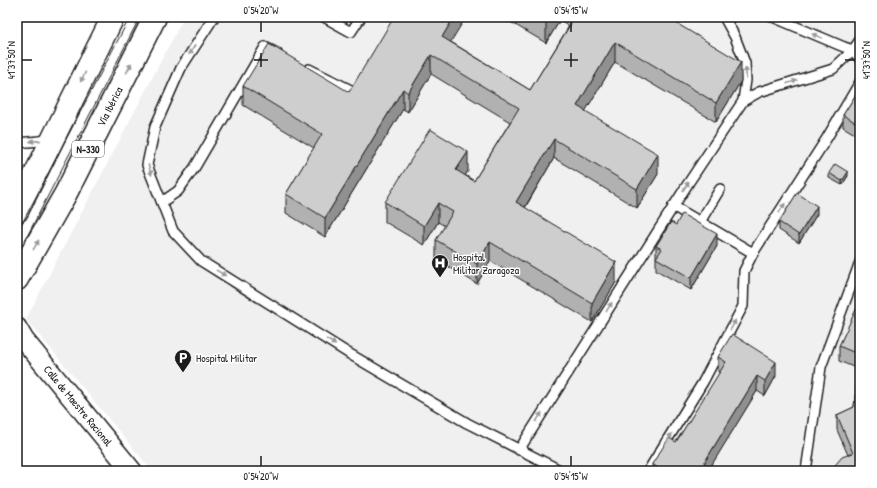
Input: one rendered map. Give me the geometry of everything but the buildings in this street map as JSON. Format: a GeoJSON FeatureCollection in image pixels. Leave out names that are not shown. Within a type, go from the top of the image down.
{"type":"FeatureCollection","features":[{"type":"Feature","properties":{"kind":"highway"},"geometry":{"type":"LineString","coordinates":[[17,210],[113,17]]}},
{"type":"Feature","properties":{"kind":"highway","name":"Vía Ibérica"},"geometry":{"type":"LineString","coordinates":[[17,279],[66,193],[155,17]]}},
{"type":"Feature","properties":{"kind":"street","name":"Calle de Maestre Racional"},"geometry":{"type":"LineString","coordinates":[[19,336],[132,471]]}},
{"type":"Feature","properties":{"kind":"lane"},"geometry":{"type":"LineString","coordinates":[[214,17],[181,68],[155,127],[147,165],[173,231],[201,261],[348,353],[467,423],[562,471]]}},
{"type":"Feature","properties":{"kind":"lane"},"geometry":{"type":"LineString","coordinates":[[324,17],[351,32],[361,17]]}},
{"type":"Feature","properties":{"kind":"lane"},"geometry":{"type":"LineString","coordinates":[[519,450],[673,206],[743,101],[746,80],[745,63],[735,37],[724,17]]}},
{"type":"Feature","properties":{"kind":"lane"},"geometry":{"type":"LineString","coordinates":[[772,17],[853,50],[860,59]]}},
{"type":"Feature","properties":{"kind":"lane"},"geometry":{"type":"LineString","coordinates":[[743,101],[759,92],[833,69],[853,50],[860,40]]}},
{"type":"Feature","properties":{"kind":"lane"},"geometry":{"type":"LineString","coordinates":[[162,202],[178,191],[195,167],[265,47],[287,58]]}},
{"type":"Feature","properties":{"kind":"lane"},"geometry":{"type":"LineString","coordinates":[[301,65],[351,90]]}},
{"type":"Feature","properties":{"kind":"lane"},"geometry":{"type":"LineString","coordinates":[[648,471],[703,382],[743,306],[744,271],[753,253],[825,141],[860,82]]}},
{"type":"Feature","properties":{"kind":"lane"},"geometry":{"type":"LineString","coordinates":[[17,143],[40,141],[52,138]]}},
{"type":"Feature","properties":{"kind":"lane"},"geometry":{"type":"LineString","coordinates":[[700,222],[720,189]]}},
{"type":"Feature","properties":{"kind":"lane"},"geometry":{"type":"LineString","coordinates":[[673,206],[753,253]]}},
{"type":"Feature","properties":{"kind":"lane"},"geometry":{"type":"LineString","coordinates":[[806,471],[821,367],[860,262]]}},
{"type":"Feature","properties":{"kind":"shaded area","name":"Hospital Militar Zaragoza"},"geometry":{"type":"Polygon","coordinates":[[[184,17],[860,17],[860,471],[152,471],[26,319],[184,17]]]}},
{"type":"Feature","properties":{"kind":"tram line"},"geometry":{"type":"LineString","coordinates":[[17,233],[130,17]]}},
{"type":"Feature","properties":{"kind":"tram line"},"geometry":{"type":"LineString","coordinates":[[17,256],[140,17]]}},
{"type":"Feature","properties":{"kind":"place","name":"Hospital Militar Zaragoza"},"geometry":{"type":"Point","coordinates":[440,278]}},
{"type":"Feature","properties":{"kind":"place","name":"Hospital Militar"},"geometry":{"type":"Point","coordinates":[183,373]}}]}
